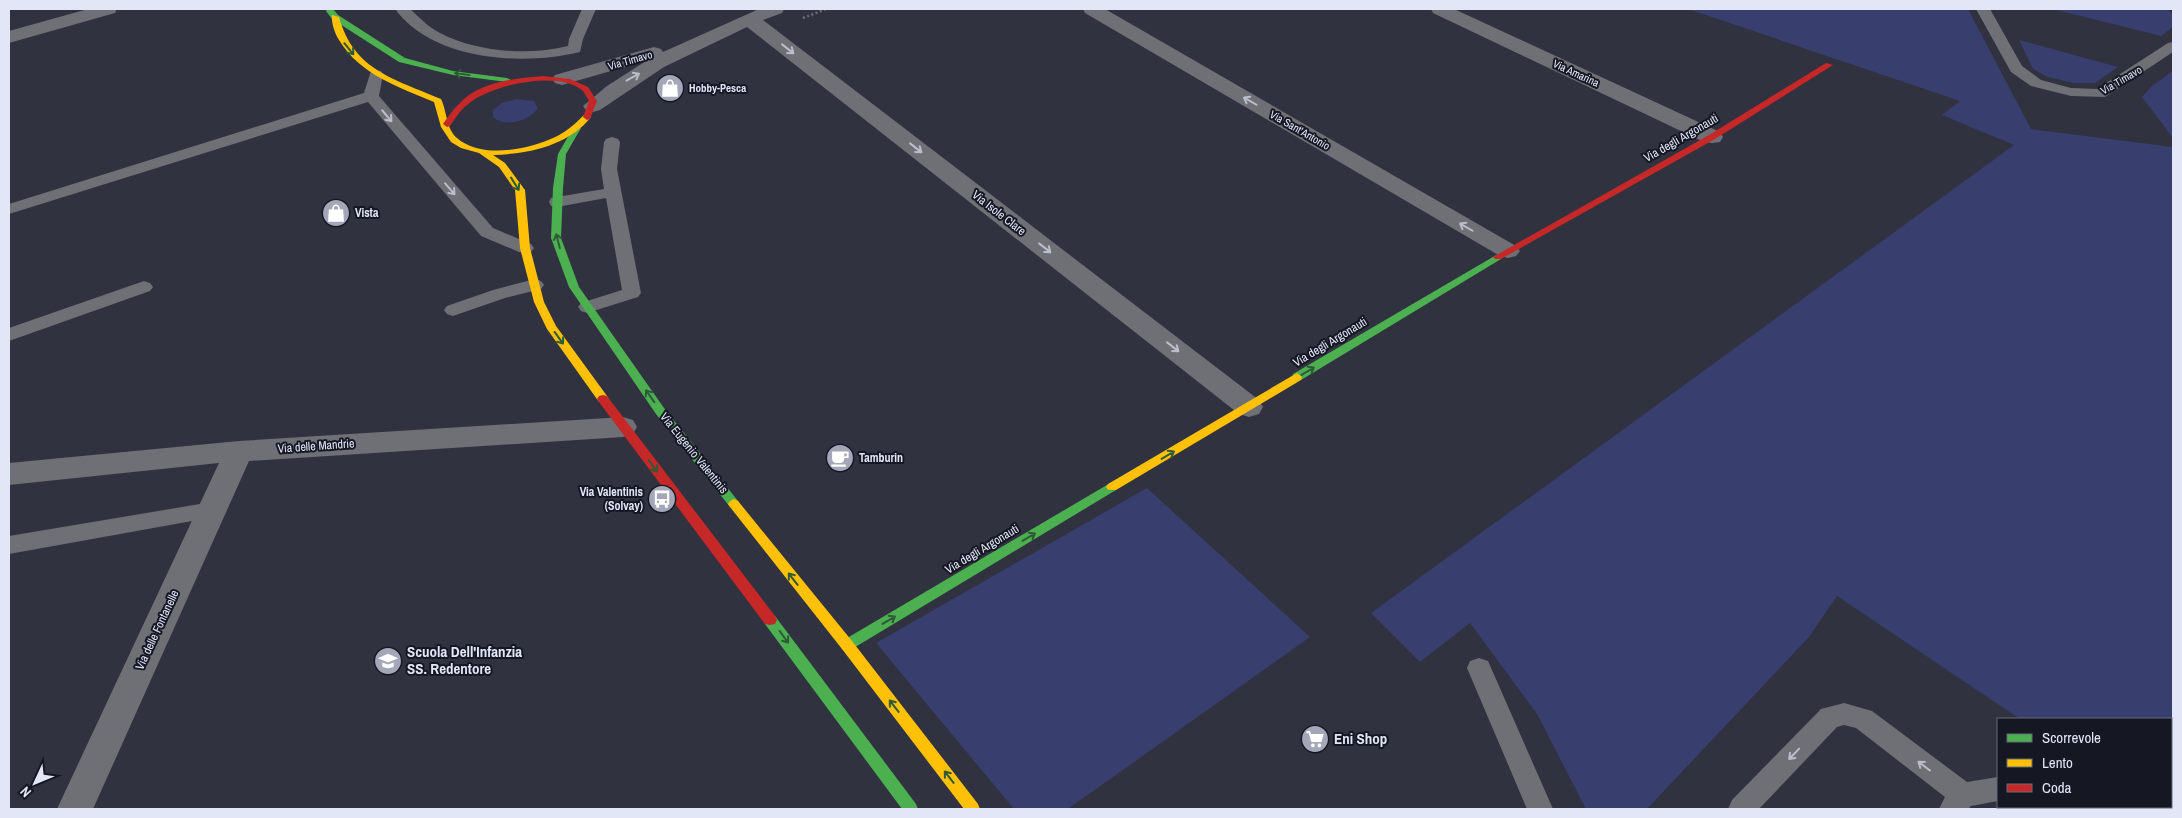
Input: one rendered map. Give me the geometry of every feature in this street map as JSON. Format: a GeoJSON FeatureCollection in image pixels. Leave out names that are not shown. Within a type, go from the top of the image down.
{"type":"FeatureCollection","features":[{"type":"Feature","properties":{"kind":"main road"},"geometry":{"type":"LineString","coordinates":[[331,13],[339,37],[354,55],[376,74],[438,101],[447,124],[448,133],[455,141],[466,147],[481,151],[502,165],[520,190],[525,248],[539,302],[551,327],[911,809]]}},
{"type":"Feature","properties":{"kind":"main road"},"geometry":{"type":"LineString","coordinates":[[331,13],[402,60],[454,73],[511,81]]}},
{"type":"Feature","properties":{"kind":"main road","name":"Via degli Argonauti"},"geometry":{"type":"LineString","coordinates":[[847,645],[1508,251],[1712,137],[1829,65]]}},
{"type":"Feature","properties":{"kind":"main road","name":"Via Timavo"},"geometry":{"type":"LineString","coordinates":[[447,124],[453,111],[467,98],[487,88],[511,81],[538,78],[562,79],[580,84],[591,94],[593,106],[588,117],[562,137],[529,148],[501,152],[481,151]]}},
{"type":"Feature","properties":{"kind":"main road","name":"Via Eugenio Valentinis"},"geometry":{"type":"LineString","coordinates":[[576,128],[562,154],[557,202],[556,238],[574,287],[660,411],[847,645],[973,809]]}},
{"type":"Feature","properties":{"kind":"main road"},"geometry":{"type":"LineString","coordinates":[[883,772],[900,809]]}},
{"type":"Feature","properties":{"kind":"street"},"geometry":{"type":"LineString","coordinates":[[9,37],[108,9]]}},
{"type":"Feature","properties":{"kind":"street","name":"Via Timavo"},"geometry":{"type":"LineString","coordinates":[[593,106],[619,85],[736,19],[775,9]]}},
{"type":"Feature","properties":{"kind":"street","name":"Via Sant'Antonio"},"geometry":{"type":"LineString","coordinates":[[1092,9],[1508,251]]}},
{"type":"Feature","properties":{"kind":"street","name":"Via Amarina"},"geometry":{"type":"LineString","coordinates":[[1440,9],[1712,137]]}},
{"type":"Feature","properties":{"kind":"street","name":"Via Isole Clare"},"geometry":{"type":"LineString","coordinates":[[736,19],[1249,406]]}},
{"type":"Feature","properties":{"kind":"street","name":"Via Timavo"},"geometry":{"type":"LineString","coordinates":[[562,79],[699,40]]}},
{"type":"Feature","properties":{"kind":"street","name":"Via delle Mandrie"},"geometry":{"type":"LineString","coordinates":[[9,474],[238,451],[624,427]]}},
{"type":"Feature","properties":{"kind":"street","name":"Via delle Fontanelle"},"geometry":{"type":"LineString","coordinates":[[75,809],[238,451]]}},
{"type":"Feature","properties":{"kind":"lane"},"geometry":{"type":"LineString","coordinates":[[402,9],[436,37],[487,52],[528,55],[575,49],[576,39],[589,9]]}},
{"type":"Feature","properties":{"kind":"lane","name":"Via Timavo"},"geometry":{"type":"LineString","coordinates":[[1983,9],[2016,69],[2036,83],[2071,92],[2100,94],[2173,46]]}},
{"type":"Feature","properties":{"kind":"lane"},"geometry":{"type":"LineString","coordinates":[[371,96],[376,74]]}},
{"type":"Feature","properties":{"kind":"lane"},"geometry":{"type":"LineString","coordinates":[[371,96],[488,232],[525,248]]}},
{"type":"Feature","properties":{"kind":"lane"},"geometry":{"type":"LineString","coordinates":[[9,209],[371,96]]}},
{"type":"Feature","properties":{"kind":"lane"},"geometry":{"type":"LineString","coordinates":[[587,307],[632,293],[609,169],[612,142]]}},
{"type":"Feature","properties":{"kind":"lane"},"geometry":{"type":"LineString","coordinates":[[557,202],[613,192]]}},
{"type":"Feature","properties":{"kind":"lane"},"geometry":{"type":"LineString","coordinates":[[453,310],[499,294],[535,285]]}},
{"type":"Feature","properties":{"kind":"lane"},"geometry":{"type":"LineString","coordinates":[[9,335],[144,287]]}},
{"type":"Feature","properties":{"kind":"lane"},"geometry":{"type":"LineString","coordinates":[[9,545],[212,510]]}},
{"type":"Feature","properties":{"kind":"lane"},"geometry":{"type":"LineString","coordinates":[[1479,668],[1540,809]]}},
{"type":"Feature","properties":{"kind":"lane"},"geometry":{"type":"LineString","coordinates":[[1741,809],[1830,717],[1844,714],[1863,720],[1958,802],[1997,789]]}},
{"type":"Feature","properties":{"kind":"shaded area"},"geometry":{"type":"Polygon","coordinates":[[[1688,9],[1968,9],[2031,129],[2173,147],[2173,809],[2152,808],[2172,808],[2172,718],[2019,718],[1837,596],[1809,637],[1647,809],[1586,809],[1537,714],[1470,623],[1420,662],[1371,613],[2014,145],[1942,115],[1960,101],[1688,9]]]}},
{"type":"Feature","properties":{"kind":"shaded area"},"geometry":{"type":"Polygon","coordinates":[[[2052,9],[2167,9],[2173,14],[2173,27],[2161,36],[2052,9]]]}},
{"type":"Feature","properties":{"kind":"shaded area"},"geometry":{"type":"Polygon","coordinates":[[[2019,40],[2118,67],[2095,83],[2074,83],[2048,77],[2033,69],[2019,40]]]}},
{"type":"Feature","properties":{"kind":"shaded area"},"geometry":{"type":"Polygon","coordinates":[[[2173,71],[2173,138],[2142,97],[2152,86],[2173,71]]]}},
{"type":"Feature","properties":{"kind":"shaded area"},"geometry":{"type":"Polygon","coordinates":[[[516,99],[534,101],[538,108],[534,113],[517,122],[504,122],[493,117],[493,110],[502,103],[516,99]]]}},
{"type":"Feature","properties":{"kind":"shaded area"},"geometry":{"type":"Polygon","coordinates":[[[1147,488],[1310,637],[1068,809],[1014,809],[876,643],[1147,488]]]}},
{"type":"Feature","properties":{"kind":"traffic: fast"},"geometry":{"type":"LineString","coordinates":[[330,11],[335,17],[402,60],[453,73],[507,80]]}},
{"type":"Feature","properties":{"kind":"traffic: fast"},"geometry":{"type":"LineString","coordinates":[[577,128],[562,154],[558,188],[556,238],[574,287],[660,411],[734,504]]}},
{"type":"Feature","properties":{"kind":"traffic: fast"},"geometry":{"type":"LineString","coordinates":[[1297,377],[1498,257]]}},
{"type":"Feature","properties":{"kind":"traffic: fast"},"geometry":{"type":"LineString","coordinates":[[847,645],[1112,487]]}},
{"type":"Feature","properties":{"kind":"traffic: fast"},"geometry":{"type":"LineString","coordinates":[[770,620],[911,809]]}},
{"type":"Feature","properties":{"kind":"traffic: slow"},"geometry":{"type":"LineString","coordinates":[[335,17],[340,35],[360,61],[389,80],[438,101],[448,132],[454,140],[464,146],[489,152],[533,148],[560,138],[573,130],[587,117]]}},
{"type":"Feature","properties":{"kind":"traffic: slow"},"geometry":{"type":"LineString","coordinates":[[481,151],[502,165],[520,190],[525,248],[539,302],[551,327],[603,399]]}},
{"type":"Feature","properties":{"kind":"traffic: slow"},"geometry":{"type":"LineString","coordinates":[[1112,487],[1297,377]]}},
{"type":"Feature","properties":{"kind":"traffic: slow"},"geometry":{"type":"LineString","coordinates":[[734,504],[847,645],[973,809]]}},
{"type":"Feature","properties":{"kind":"traffic: jam"},"geometry":{"type":"LineString","coordinates":[[1498,257],[1712,137],[1829,65]]}},
{"type":"Feature","properties":{"kind":"traffic: jam"},"geometry":{"type":"LineString","coordinates":[[447,124],[464,103],[488,88],[515,80],[543,78],[567,81],[585,89],[593,101],[587,117]]}},
{"type":"Feature","properties":{"kind":"traffic: jam"},"geometry":{"type":"LineString","coordinates":[[603,399],[770,620]]}},
{"type":"Feature","properties":{"kind":"place","name":"Hobby-Pesca"},"geometry":{"type":"Point","coordinates":[670,88]}},
{"type":"Feature","properties":{"kind":"place","name":"Vista"},"geometry":{"type":"Point","coordinates":[336,213]}},
{"type":"Feature","properties":{"kind":"place","name":"Tamburin"},"geometry":{"type":"Point","coordinates":[840,458]}},
{"type":"Feature","properties":{"kind":"place","name":"Via Valentinis (Solvay)"},"geometry":{"type":"Point","coordinates":[662,499]}},
{"type":"Feature","properties":{"kind":"place","name":"Scuola Dell'Infanzia SS. Redentore"},"geometry":{"type":"Point","coordinates":[388,661]}},
{"type":"Feature","properties":{"kind":"place","name":"Eni Shop"},"geometry":{"type":"Point","coordinates":[1315,739]}}]}
